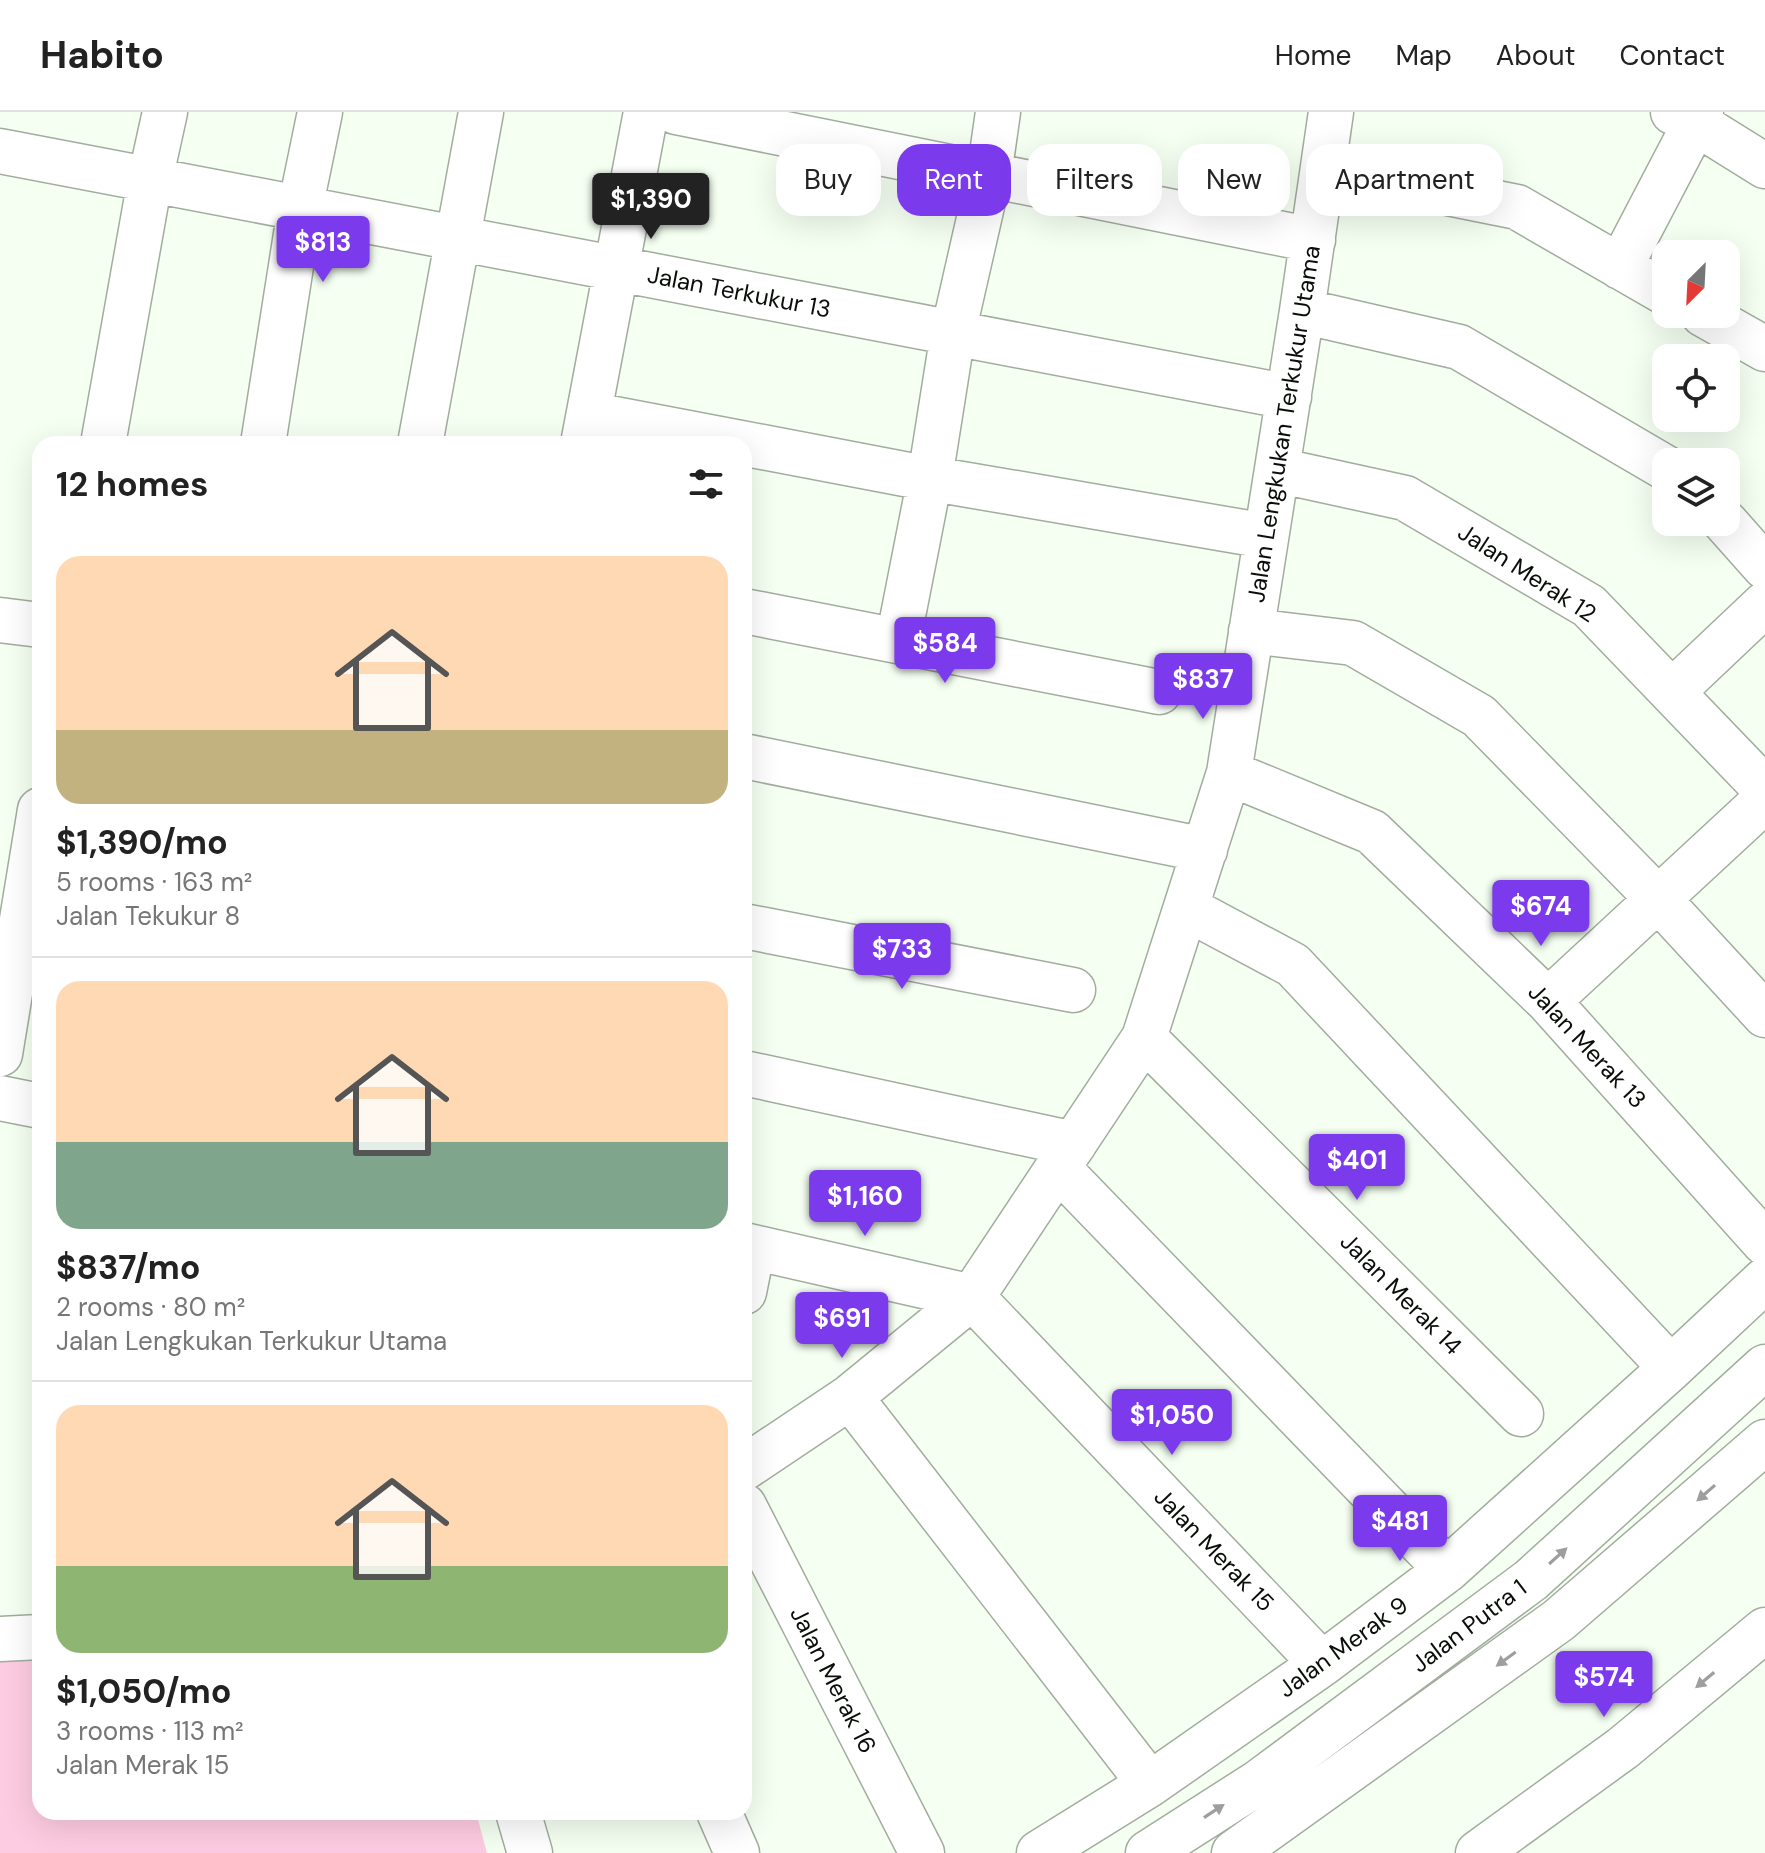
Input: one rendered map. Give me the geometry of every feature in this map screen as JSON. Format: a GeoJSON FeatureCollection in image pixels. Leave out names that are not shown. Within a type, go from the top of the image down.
{"type":"FeatureCollection","features":[{"type":"Feature","properties":{"kind":"street"},"geometry":{"type":"LineString","coordinates":[[104,436],[165,112]]}},
{"type":"Feature","properties":{"kind":"street"},"geometry":{"type":"LineString","coordinates":[[264,436],[300,209],[320,112]]}},
{"type":"Feature","properties":{"kind":"street"},"geometry":{"type":"LineString","coordinates":[[422,436],[481,112]]}},
{"type":"Feature","properties":{"kind":"street"},"geometry":{"type":"LineString","coordinates":[[635,436],[586,429],[646,112]]}},
{"type":"Feature","properties":{"kind":"street"},"geometry":{"type":"LineString","coordinates":[[676,112],[897,156]]}},
{"type":"Feature","properties":{"kind":"street"},"geometry":{"type":"LineString","coordinates":[[993,144],[998,112]]}},
{"type":"Feature","properties":{"kind":"street","name":"Jalan Lengkukan Terkukur Utama"},"geometry":{"type":"LineString","coordinates":[[1326,144],[1331,112]]}},
{"type":"Feature","properties":{"kind":"street"},"geometry":{"type":"LineString","coordinates":[[1620,267],[1690,116],[1765,166]]}},
{"type":"Feature","properties":{"kind":"street","name":"Jalan Terkukur 13"},"geometry":{"type":"LineString","coordinates":[[0,151],[1289,397]]}},
{"type":"Feature","properties":{"kind":"street"},"geometry":{"type":"LineString","coordinates":[[1011,179],[1313,240]]}},
{"type":"Feature","properties":{"kind":"street"},"geometry":{"type":"LineString","coordinates":[[1503,204],[1517,207],[1652,285]]}},
{"type":"Feature","properties":{"kind":"street"},"geometry":{"type":"LineString","coordinates":[[898,641],[930,478],[953,333],[980,216]]}},
{"type":"Feature","properties":{"kind":"street","name":"Jalan Lengkukan Terkukur Utama"},"geometry":{"type":"LineString","coordinates":[[752,1463],[850,1397],[972,1297],[1144,1038],[1229,773],[1316,216]]}},
{"type":"Feature","properties":{"kind":"street"},"geometry":{"type":"LineString","coordinates":[[1302,311],[1459,347],[1652,460]]}},
{"type":"Feature","properties":{"kind":"street"},"geometry":{"type":"LineString","coordinates":[[1728,328],[1765,349]]}},
{"type":"Feature","properties":{"kind":"street"},"geometry":{"type":"LineString","coordinates":[[752,453],[930,478],[1266,536]]}},
{"type":"Feature","properties":{"kind":"street","name":"Jalan Merak 12"},"geometry":{"type":"LineString","coordinates":[[1277,470],[1405,498],[1589,606],[1765,789]]}},
{"type":"Feature","properties":{"kind":"street"},"geometry":{"type":"LineString","coordinates":[[1737,536],[1765,567]]}},
{"type":"Feature","properties":{"kind":"street"},"geometry":{"type":"LineString","coordinates":[[1672,692],[1765,604]]}},
{"type":"Feature","properties":{"kind":"street"},"geometry":{"type":"LineString","coordinates":[[752,613],[1159,692]]}},
{"type":"Feature","properties":{"kind":"street"},"geometry":{"type":"LineString","coordinates":[[0,620],[32,624]]}},
{"type":"Feature","properties":{"kind":"street"},"geometry":{"type":"LineString","coordinates":[[1251,631],[1353,643],[1479,716],[1659,900],[1765,1015]]}},
{"type":"Feature","properties":{"kind":"street"},"geometry":{"type":"LineString","coordinates":[[752,758],[1205,850]]}},
{"type":"Feature","properties":{"kind":"street","name":"Jalan Merak 13"},"geometry":{"type":"LineString","coordinates":[[1229,773],[1372,832],[1548,1001],[1765,1243]]}},
{"type":"Feature","properties":{"kind":"street"},"geometry":{"type":"LineString","coordinates":[[1548,1001],[1765,800]]}},
{"type":"Feature","properties":{"kind":"street"},"geometry":{"type":"LineString","coordinates":[[0,1054],[32,859]]}},
{"type":"Feature","properties":{"kind":"street"},"geometry":{"type":"LineString","coordinates":[[1186,908],[1293,965],[1671,1368]]}},
{"type":"Feature","properties":{"kind":"street"},"geometry":{"type":"LineString","coordinates":[[752,928],[1073,990]]}},
{"type":"Feature","properties":{"kind":"street","name":"Jalan Merak 14"},"geometry":{"type":"LineString","coordinates":[[1144,1038],[1521,1414]]}},
{"type":"Feature","properties":{"kind":"street"},"geometry":{"type":"LineString","coordinates":[[752,1075],[1066,1156],[1447,1570]]}},
{"type":"Feature","properties":{"kind":"street"},"geometry":{"type":"LineString","coordinates":[[0,1098],[32,1104]]}},
{"type":"Feature","properties":{"kind":"street"},"geometry":{"type":"LineString","coordinates":[[752,1247],[972,1297]]}},
{"type":"Feature","properties":{"kind":"street","name":"Jalan Merak 9"},"geometry":{"type":"LineString","coordinates":[[1039,1853],[1150,1784],[1322,1664],[1447,1570],[1765,1280]]}},
{"type":"Feature","properties":{"kind":"street","name":"Jalan Merak 15"},"geometry":{"type":"LineString","coordinates":[[972,1297],[1322,1664]]}},
{"type":"Feature","properties":{"kind":"street","name":"Jalan Putra 1"},"geometry":{"type":"LineString","coordinates":[[1148,1853],[1259,1782],[1531,1580],[1765,1367]]}},
{"type":"Feature","properties":{"kind":"street"},"geometry":{"type":"LineString","coordinates":[[850,1397],[1150,1784]]}},
{"type":"Feature","properties":{"kind":"street","name":"Jalan Putra 1"},"geometry":{"type":"LineString","coordinates":[[1234,1853],[1559,1620],[1765,1442]]}},
{"type":"Feature","properties":{"kind":"street","name":"Jalan Merak 16"},"geometry":{"type":"LineString","coordinates":[[752,1522],[922,1853]]}},
{"type":"Feature","properties":{"kind":"street"},"geometry":{"type":"LineString","coordinates":[[1478,1853],[1623,1748],[1765,1630]]}},
{"type":"Feature","properties":{"kind":"street"},"geometry":{"type":"LineString","coordinates":[[0,1639],[32,1637]]}},
{"type":"Feature","properties":{"kind":"street"},"geometry":{"type":"LineString","coordinates":[[520,1820],[530,1853]]}},
{"type":"Feature","properties":{"kind":"street"},"geometry":{"type":"LineString","coordinates":[[723,1820],[737,1853]]}},
{"type":"Feature","properties":{"kind":"shaded area"},"geometry":{"type":"Polygon","coordinates":[[[32,1651],[32,1820],[478,1820],[487,1853],[0,1853],[0,1652],[32,1651]]]}}]}
